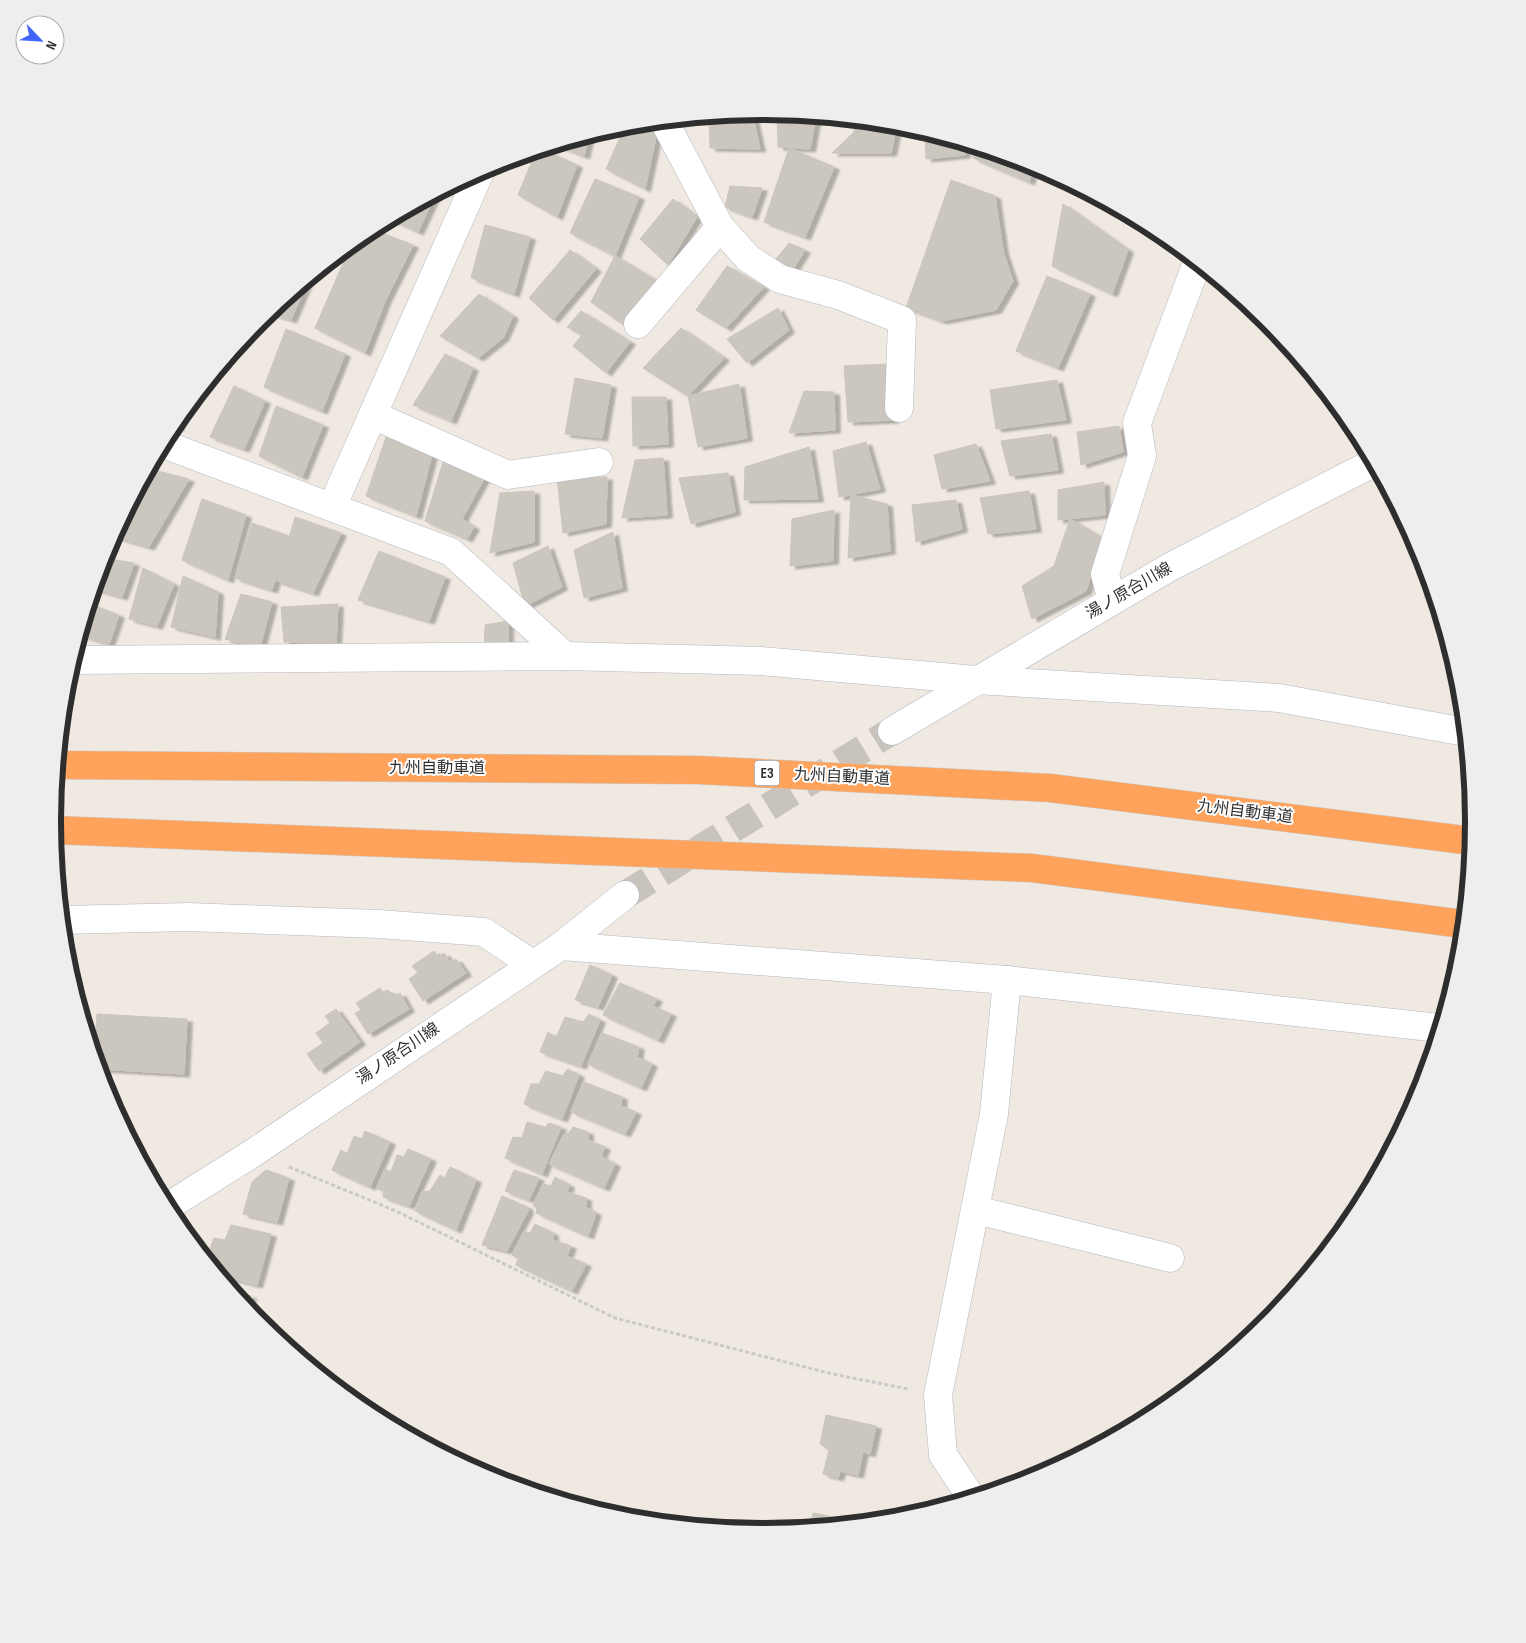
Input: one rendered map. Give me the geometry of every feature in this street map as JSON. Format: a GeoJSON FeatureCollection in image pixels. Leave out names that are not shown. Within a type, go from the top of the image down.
{"type":"FeatureCollection","features":[{"type":"Feature","properties":{"kind":"highway","name":"九州自動車道"},"geometry":{"type":"LineString","coordinates":[[64,765],[698,770],[1050,788],[1464,840]]}},
{"type":"Feature","properties":{"kind":"highway"},"geometry":{"type":"LineString","coordinates":[[61,830],[1032,868],[1457,923]]}},
{"type":"Feature","properties":{"kind":"street"},"geometry":{"type":"LineString","coordinates":[[667,127],[720,228],[748,258],[780,279],[838,294],[902,320],[899,408]]}},
{"type":"Feature","properties":{"kind":"street"},"geometry":{"type":"LineString","coordinates":[[332,507],[476,181]]}},
{"type":"Feature","properties":{"kind":"street"},"geometry":{"type":"LineString","coordinates":[[638,324],[720,228]]}},
{"type":"Feature","properties":{"kind":"street"},"geometry":{"type":"LineString","coordinates":[[1112,600],[1105,574],[1142,456],[1137,423],[1195,269]]}},
{"type":"Feature","properties":{"kind":"street"},"geometry":{"type":"LineString","coordinates":[[373,415],[508,475],[600,462]]}},
{"type":"Feature","properties":{"kind":"street"},"geometry":{"type":"LineString","coordinates":[[171,447],[451,552],[565,656]]}},
{"type":"Feature","properties":{"kind":"street","name":"湯ノ原合川線"},"geometry":{"type":"LineString","coordinates":[[892,730],[1112,600],[1179,563],[1368,466]]}},
{"type":"Feature","properties":{"kind":"street"},"geometry":{"type":"LineString","coordinates":[[81,660],[565,656],[761,660],[976,680],[1279,698],[1459,731]]}},
{"type":"Feature","properties":{"kind":"street","name":"湯ノ原合川線"},"geometry":{"type":"LineString","coordinates":[[174,1202],[253,1152],[561,946],[625,895]]}},
{"type":"Feature","properties":{"kind":"street"},"geometry":{"type":"LineString","coordinates":[[68,920],[188,917],[379,924],[484,932],[532,964]]}},
{"type":"Feature","properties":{"kind":"street"},"geometry":{"type":"LineString","coordinates":[[561,946],[1006,980],[1434,1027]]}},
{"type":"Feature","properties":{"kind":"street"},"geometry":{"type":"LineString","coordinates":[[968,1492],[943,1456],[938,1395],[994,1114],[1006,980]]}},
{"type":"Feature","properties":{"kind":"street"},"geometry":{"type":"LineString","coordinates":[[976,1210],[1170,1258]]}},
{"type":"Feature","properties":{"kind":"path"},"geometry":{"type":"LineString","coordinates":[[253,1152],[396,1211],[615,1318],[828,1373],[938,1395]]}},
{"type":"Feature","properties":{"kind":"building"},"geometry":{"type":"Polygon","coordinates":[[[754,120],[760,149],[710,148],[709,122],[754,120]]]}},
{"type":"Feature","properties":{"kind":"building"},"geometry":{"type":"Polygon","coordinates":[[[777,120],[815,122],[810,149],[778,147],[777,120]]]}},
{"type":"Feature","properties":{"kind":"building"},"geometry":{"type":"Polygon","coordinates":[[[855,126],[895,132],[891,153],[832,153],[854,132],[855,126]]]}},
{"type":"Feature","properties":{"kind":"building"},"geometry":{"type":"Polygon","coordinates":[[[650,129],[657,132],[645,189],[606,169],[622,134],[650,129]]]}},
{"type":"Feature","properties":{"kind":"building"},"geometry":{"type":"Polygon","coordinates":[[[925,139],[965,150],[965,155],[926,159],[925,139]]]}},
{"type":"Feature","properties":{"kind":"building"},"geometry":{"type":"Polygon","coordinates":[[[587,142],[584,156],[565,149],[587,142]]]}},
{"type":"Feature","properties":{"kind":"building"},"geometry":{"type":"Polygon","coordinates":[[[789,148],[834,167],[805,237],[764,222],[789,148]]]}},
{"type":"Feature","properties":{"kind":"building"},"geometry":{"type":"Polygon","coordinates":[[[551,153],[577,165],[557,217],[518,195],[533,159],[551,153]]]}},
{"type":"Feature","properties":{"kind":"building"},"geometry":{"type":"Polygon","coordinates":[[[975,153],[1032,173],[1029,182],[973,158],[975,153]]]}},
{"type":"Feature","properties":{"kind":"building"},"geometry":{"type":"Polygon","coordinates":[[[595,179],[639,197],[615,256],[570,233],[595,179]]]}},
{"type":"Feature","properties":{"kind":"building"},"geometry":{"type":"Polygon","coordinates":[[[951,180],[995,196],[1003,251],[1013,281],[996,310],[942,321],[906,308],[951,180]]]}},
{"type":"Feature","properties":{"kind":"building"},"geometry":{"type":"Polygon","coordinates":[[[730,186],[762,188],[752,217],[725,207],[730,186]]]}},
{"type":"Feature","properties":{"kind":"building"},"geometry":{"type":"Polygon","coordinates":[[[673,199],[697,217],[668,265],[640,239],[673,199]]]}},
{"type":"Feature","properties":{"kind":"building"},"geometry":{"type":"Polygon","coordinates":[[[431,204],[418,232],[398,223],[431,204]]]}},
{"type":"Feature","properties":{"kind":"building"},"geometry":{"type":"Polygon","coordinates":[[[1063,204],[1128,250],[1112,294],[1052,266],[1063,204]]]}},
{"type":"Feature","properties":{"kind":"building"},"geometry":{"type":"Polygon","coordinates":[[[485,225],[530,237],[514,294],[471,278],[485,225]]]}},
{"type":"Feature","properties":{"kind":"building"},"geometry":{"type":"Polygon","coordinates":[[[381,233],[413,245],[386,299],[337,277],[346,258],[381,233]]]}},
{"type":"Feature","properties":{"kind":"building"},"geometry":{"type":"Polygon","coordinates":[[[789,243],[805,250],[789,276],[771,265],[789,243]]]}},
{"type":"Feature","properties":{"kind":"building"},"geometry":{"type":"Polygon","coordinates":[[[570,250],[596,269],[553,320],[529,298],[570,250]]]}},
{"type":"Feature","properties":{"kind":"building"},"geometry":{"type":"Polygon","coordinates":[[[615,256],[657,281],[625,326],[591,302],[615,256]]]}},
{"type":"Feature","properties":{"kind":"building"},"geometry":{"type":"Polygon","coordinates":[[[727,266],[764,287],[726,328],[696,310],[727,266]]]}},
{"type":"Feature","properties":{"kind":"building"},"geometry":{"type":"Polygon","coordinates":[[[1047,276],[1090,294],[1058,368],[1016,351],[1047,276]]]}},
{"type":"Feature","properties":{"kind":"building"},"geometry":{"type":"Polygon","coordinates":[[[337,277],[386,299],[365,353],[315,328],[337,277]]]}},
{"type":"Feature","properties":{"kind":"building"},"geometry":{"type":"Polygon","coordinates":[[[303,291],[291,320],[277,316],[303,291]]]}},
{"type":"Feature","properties":{"kind":"building"},"geometry":{"type":"Polygon","coordinates":[[[479,294],[513,316],[503,338],[478,358],[440,336],[479,294]]]}},
{"type":"Feature","properties":{"kind":"building"},"geometry":{"type":"Polygon","coordinates":[[[778,308],[789,330],[747,363],[727,339],[778,308]]]}},
{"type":"Feature","properties":{"kind":"building"},"geometry":{"type":"Polygon","coordinates":[[[581,311],[630,342],[606,373],[573,346],[582,335],[567,327],[581,311]]]}},
{"type":"Feature","properties":{"kind":"building"},"geometry":{"type":"Polygon","coordinates":[[[681,328],[724,358],[688,396],[643,368],[681,328]]]}},
{"type":"Feature","properties":{"kind":"building"},"geometry":{"type":"Polygon","coordinates":[[[286,329],[345,354],[322,411],[264,387],[286,329]]]}},
{"type":"Feature","properties":{"kind":"building"},"geometry":{"type":"Polygon","coordinates":[[[445,354],[473,368],[451,421],[413,405],[445,354]]]}},
{"type":"Feature","properties":{"kind":"building"},"geometry":{"type":"Polygon","coordinates":[[[887,364],[893,420],[848,422],[844,366],[887,364]]]}},
{"type":"Feature","properties":{"kind":"building"},"geometry":{"type":"Polygon","coordinates":[[[575,378],[611,385],[602,438],[565,434],[575,378]]]}},
{"type":"Feature","properties":{"kind":"building"},"geometry":{"type":"Polygon","coordinates":[[[1057,380],[1066,420],[996,429],[990,390],[1057,380]]]}},
{"type":"Feature","properties":{"kind":"building"},"geometry":{"type":"Polygon","coordinates":[[[739,384],[747,438],[698,447],[688,396],[739,384]]]}},
{"type":"Feature","properties":{"kind":"building"},"geometry":{"type":"Polygon","coordinates":[[[234,386],[265,401],[244,449],[210,437],[234,386]]]}},
{"type":"Feature","properties":{"kind":"building"},"geometry":{"type":"Polygon","coordinates":[[[804,391],[834,392],[835,430],[789,433],[804,391]]]}},
{"type":"Feature","properties":{"kind":"building"},"geometry":{"type":"Polygon","coordinates":[[[632,397],[666,397],[668,444],[633,446],[632,397]]]}},
{"type":"Feature","properties":{"kind":"building"},"geometry":{"type":"Polygon","coordinates":[[[276,406],[323,425],[302,477],[259,456],[276,406]]]}},
{"type":"Feature","properties":{"kind":"building"},"geometry":{"type":"Polygon","coordinates":[[[1119,426],[1123,452],[1081,465],[1077,432],[1119,426]]]}},
{"type":"Feature","properties":{"kind":"building"},"geometry":{"type":"Polygon","coordinates":[[[1051,434],[1058,470],[1010,476],[1001,441],[1051,434]]]}},
{"type":"Feature","properties":{"kind":"building"},"geometry":{"type":"Polygon","coordinates":[[[386,437],[432,455],[416,516],[366,496],[386,437]]]}},
{"type":"Feature","properties":{"kind":"building"},"geometry":{"type":"Polygon","coordinates":[[[866,442],[880,489],[839,497],[833,451],[866,442]]]}},
{"type":"Feature","properties":{"kind":"building"},"geometry":{"type":"Polygon","coordinates":[[[976,444],[990,481],[942,489],[934,455],[976,444]]]}},
{"type":"Feature","properties":{"kind":"building"},"geometry":{"type":"Polygon","coordinates":[[[809,447],[818,499],[744,500],[745,467],[809,447]]]}},
{"type":"Feature","properties":{"kind":"building"},"geometry":{"type":"Polygon","coordinates":[[[663,458],[667,515],[622,518],[635,460],[663,458]]]}},
{"type":"Feature","properties":{"kind":"building"},"geometry":{"type":"Polygon","coordinates":[[[444,459],[486,475],[462,519],[474,527],[467,539],[425,521],[444,459]]]}},
{"type":"Feature","properties":{"kind":"building"},"geometry":{"type":"Polygon","coordinates":[[[155,471],[189,479],[149,547],[121,539],[155,471]]]}},
{"type":"Feature","properties":{"kind":"building"},"geometry":{"type":"Polygon","coordinates":[[[728,473],[735,512],[691,524],[679,478],[728,473]]]}},
{"type":"Feature","properties":{"kind":"building"},"geometry":{"type":"Polygon","coordinates":[[[607,477],[606,524],[563,533],[557,478],[607,477]]]}},
{"type":"Feature","properties":{"kind":"building"},"geometry":{"type":"Polygon","coordinates":[[[1104,482],[1105,515],[1058,520],[1058,490],[1104,482]]]}},
{"type":"Feature","properties":{"kind":"building"},"geometry":{"type":"Polygon","coordinates":[[[534,491],[534,542],[490,553],[500,493],[534,491]]]}},
{"type":"Feature","properties":{"kind":"building"},"geometry":{"type":"Polygon","coordinates":[[[1029,491],[1036,529],[988,534],[980,498],[1029,491]]]}},
{"type":"Feature","properties":{"kind":"building"},"geometry":{"type":"Polygon","coordinates":[[[851,495],[887,504],[890,551],[848,558],[851,495]]]}},
{"type":"Feature","properties":{"kind":"building"},"geometry":{"type":"Polygon","coordinates":[[[202,499],[246,515],[228,580],[182,560],[202,499]]]}},
{"type":"Feature","properties":{"kind":"building"},"geometry":{"type":"Polygon","coordinates":[[[956,500],[962,529],[916,542],[912,505],[956,500]]]}},
{"type":"Feature","properties":{"kind":"building"},"geometry":{"type":"Polygon","coordinates":[[[834,510],[833,561],[790,566],[792,519],[834,510]]]}},
{"type":"Feature","properties":{"kind":"building"},"geometry":{"type":"Polygon","coordinates":[[[295,517],[341,533],[313,593],[277,581],[295,517]]]}},
{"type":"Feature","properties":{"kind":"building"},"geometry":{"type":"Polygon","coordinates":[[[1070,519],[1103,538],[1086,591],[1032,619],[1022,586],[1054,566],[1070,519]]]}},
{"type":"Feature","properties":{"kind":"building"},"geometry":{"type":"Polygon","coordinates":[[[252,523],[289,536],[272,590],[235,578],[252,523]]]}},
{"type":"Feature","properties":{"kind":"building"},"geometry":{"type":"Polygon","coordinates":[[[613,532],[622,588],[584,598],[574,550],[613,532]]]}},
{"type":"Feature","properties":{"kind":"building"},"geometry":{"type":"Polygon","coordinates":[[[548,546],[562,587],[525,606],[513,563],[548,546]]]}},
{"type":"Feature","properties":{"kind":"building"},"geometry":{"type":"Polygon","coordinates":[[[379,551],[445,577],[429,621],[358,600],[379,551]]]}},
{"type":"Feature","properties":{"kind":"building"},"geometry":{"type":"Polygon","coordinates":[[[112,559],[134,563],[122,597],[100,591],[112,559]]]}},
{"type":"Feature","properties":{"kind":"building"},"geometry":{"type":"Polygon","coordinates":[[[143,568],[174,584],[157,626],[129,619],[143,568]]]}},
{"type":"Feature","properties":{"kind":"building"},"geometry":{"type":"Polygon","coordinates":[[[183,576],[218,592],[215,637],[171,627],[183,576]]]}},
{"type":"Feature","properties":{"kind":"building"},"geometry":{"type":"Polygon","coordinates":[[[241,594],[272,602],[260,647],[225,639],[241,594]]]}},
{"type":"Feature","properties":{"kind":"building"},"geometry":{"type":"Polygon","coordinates":[[[338,604],[336,644],[284,642],[281,607],[338,604]]]}},
{"type":"Feature","properties":{"kind":"building"},"geometry":{"type":"Polygon","coordinates":[[[95,606],[119,615],[109,644],[86,637],[95,606]]]}},
{"type":"Feature","properties":{"kind":"building"},"geometry":{"type":"Polygon","coordinates":[[[508,621],[508,647],[484,657],[485,625],[508,621]]]}},
{"type":"Feature","properties":{"kind":"building"},"geometry":{"type":"Polygon","coordinates":[[[434,951],[438,957],[444,953],[450,962],[456,959],[466,973],[423,1001],[409,979],[418,973],[412,966],[434,951]]]}},
{"type":"Feature","properties":{"kind":"building"},"geometry":{"type":"Polygon","coordinates":[[[590,965],[612,975],[598,1007],[575,1000],[590,965]]]}},
{"type":"Feature","properties":{"kind":"building"},"geometry":{"type":"Polygon","coordinates":[[[620,983],[657,999],[653,1006],[671,1014],[658,1040],[603,1015],[620,983]]]}},
{"type":"Feature","properties":{"kind":"building"},"geometry":{"type":"Polygon","coordinates":[[[380,988],[383,993],[388,990],[394,996],[400,993],[409,1009],[368,1034],[355,1013],[361,1010],[356,1003],[380,988]]]}},
{"type":"Feature","properties":{"kind":"building"},"geometry":{"type":"Polygon","coordinates":[[[336,1009],[360,1042],[319,1071],[307,1054],[323,1043],[316,1033],[330,1023],[325,1016],[336,1009]]]}},
{"type":"Feature","properties":{"kind":"building"},"geometry":{"type":"Polygon","coordinates":[[[97,1014],[187,1019],[184,1074],[107,1069],[96,1039],[97,1014]]]}},
{"type":"Feature","properties":{"kind":"building"},"geometry":{"type":"Polygon","coordinates":[[[589,1014],[600,1020],[581,1066],[540,1052],[548,1032],[556,1038],[565,1017],[583,1022],[589,1014]]]}},
{"type":"Feature","properties":{"kind":"building"},"geometry":{"type":"Polygon","coordinates":[[[602,1033],[639,1047],[637,1057],[652,1064],[641,1088],[588,1064],[602,1033]]]}},
{"type":"Feature","properties":{"kind":"building"},"geometry":{"type":"Polygon","coordinates":[[[568,1069],[579,1075],[562,1119],[524,1104],[531,1084],[539,1084],[546,1071],[562,1076],[568,1069]]]}},
{"type":"Feature","properties":{"kind":"building"},"geometry":{"type":"Polygon","coordinates":[[[584,1082],[622,1097],[621,1106],[636,1112],[625,1134],[571,1112],[584,1082]]]}},
{"type":"Feature","properties":{"kind":"building"},"geometry":{"type":"Polygon","coordinates":[[[527,1122],[545,1127],[549,1123],[561,1127],[542,1174],[505,1158],[513,1137],[522,1138],[527,1122]]]}},
{"type":"Feature","properties":{"kind":"building"},"geometry":{"type":"Polygon","coordinates":[[[573,1127],[588,1132],[588,1140],[605,1147],[601,1156],[615,1164],[604,1188],[549,1164],[564,1134],[569,1133],[573,1127]]]}},
{"type":"Feature","properties":{"kind":"building"},"geometry":{"type":"Polygon","coordinates":[[[365,1131],[390,1142],[370,1187],[332,1170],[341,1150],[347,1154],[354,1136],[362,1139],[365,1131]]]}},
{"type":"Feature","properties":{"kind":"building"},"geometry":{"type":"Polygon","coordinates":[[[408,1149],[431,1159],[409,1206],[383,1197],[384,1191],[377,1189],[385,1169],[391,1172],[397,1155],[404,1157],[408,1149]]]}},
{"type":"Feature","properties":{"kind":"building"},"geometry":{"type":"Polygon","coordinates":[[[450,1167],[476,1180],[456,1230],[415,1211],[422,1192],[430,1191],[440,1175],[445,1178],[450,1167]]]}},
{"type":"Feature","properties":{"kind":"building"},"geometry":{"type":"Polygon","coordinates":[[[266,1170],[289,1178],[277,1222],[243,1214],[252,1182],[266,1170]]]}},
{"type":"Feature","properties":{"kind":"building"},"geometry":{"type":"Polygon","coordinates":[[[514,1170],[539,1178],[529,1200],[505,1191],[514,1170]]]}},
{"type":"Feature","properties":{"kind":"building"},"geometry":{"type":"Polygon","coordinates":[[[555,1177],[569,1185],[567,1192],[586,1198],[586,1207],[596,1213],[588,1236],[536,1213],[537,1208],[533,1206],[543,1184],[551,1186],[555,1177]]]}},
{"type":"Feature","properties":{"kind":"building"},"geometry":{"type":"Polygon","coordinates":[[[502,1196],[527,1207],[528,1211],[507,1251],[482,1245],[502,1196]]]}},
{"type":"Feature","properties":{"kind":"building"},"geometry":{"type":"Polygon","coordinates":[[[535,1224],[553,1233],[553,1240],[571,1246],[567,1256],[586,1264],[572,1291],[516,1265],[518,1259],[512,1255],[524,1231],[530,1233],[535,1224]]]}},
{"type":"Feature","properties":{"kind":"building"},"geometry":{"type":"Polygon","coordinates":[[[231,1225],[271,1234],[257,1285],[230,1278],[219,1265],[220,1260],[214,1259],[209,1252],[214,1238],[225,1240],[231,1225]]]}},
{"type":"Feature","properties":{"kind":"building"},"geometry":{"type":"Polygon","coordinates":[[[826,1415],[876,1426],[870,1454],[863,1452],[858,1475],[840,1471],[838,1478],[823,1474],[829,1450],[820,1444],[826,1415]]]}},
{"type":"Feature","properties":{"kind":"building"},"geometry":{"type":"Polygon","coordinates":[[[813,1513],[841,1519],[811,1522],[813,1513]]]}},
{"type":"Feature","properties":{"kind":"tunnel"},"geometry":{"type":"LineString","coordinates":[[625,895],[892,731]]}}]}
